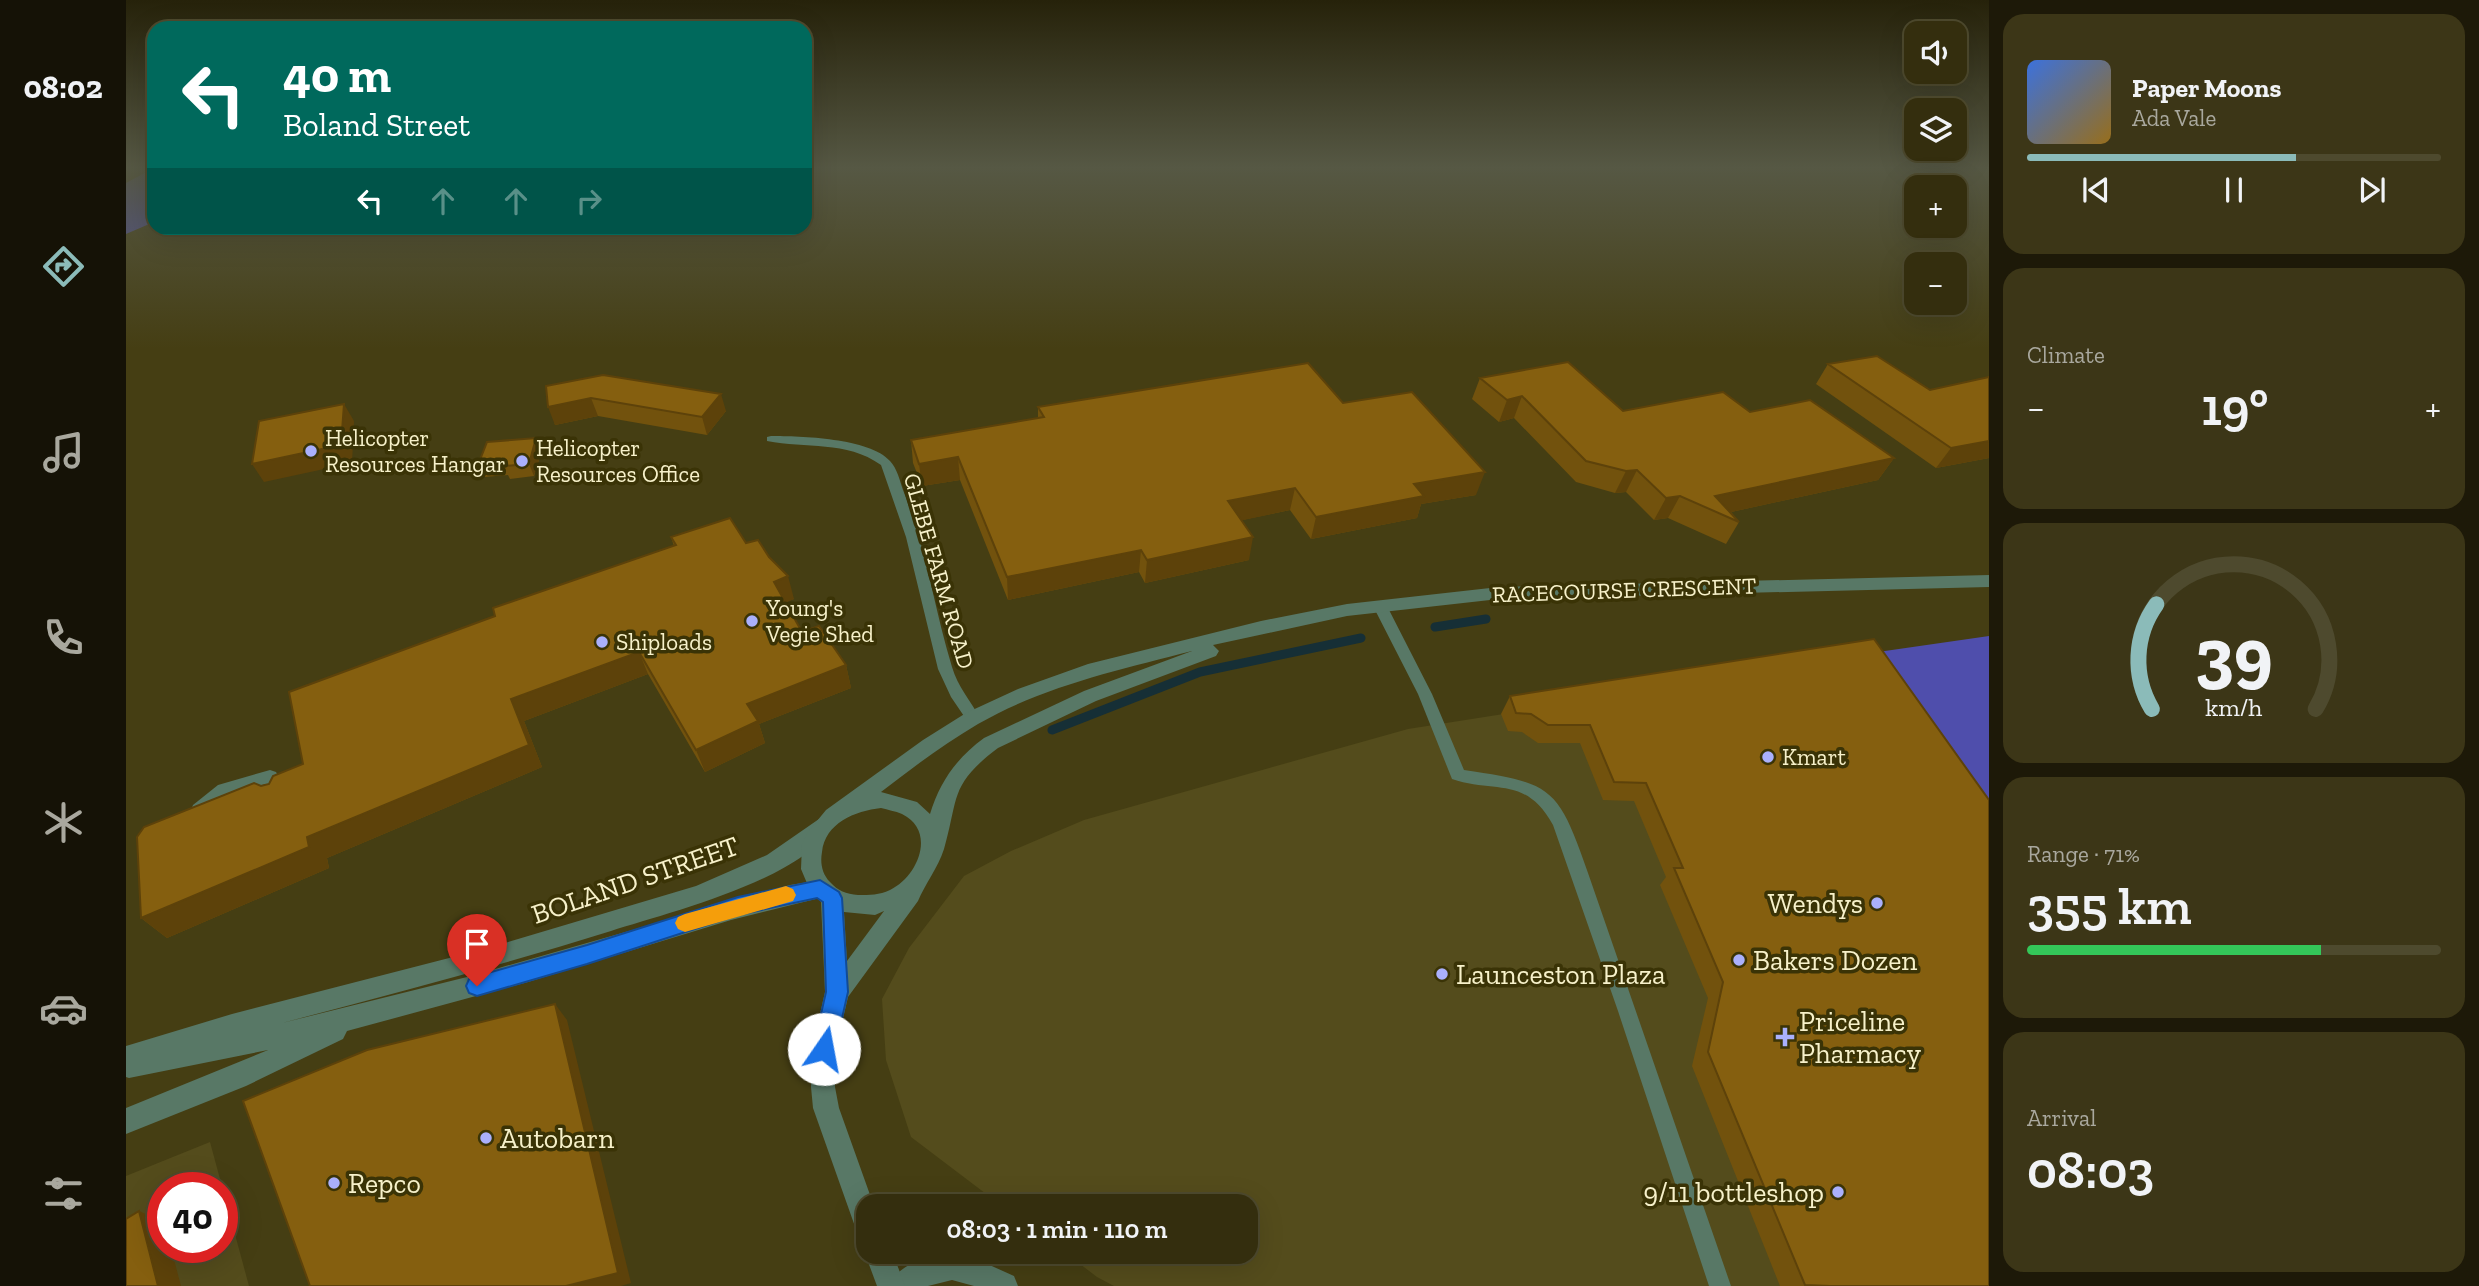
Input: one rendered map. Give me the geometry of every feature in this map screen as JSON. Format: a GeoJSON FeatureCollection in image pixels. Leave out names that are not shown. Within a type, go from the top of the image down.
{"type":"FeatureCollection","features":[{"type":"Feature","properties":{"kind":"street","name":"RACECOURSE CRESCENT"},"geometry":{"type":"LineString","coordinates":[[832,817],[930,745],[973,718],[1024,694],[1088,671],[1261,627],[1380,606],[1540,591],[1989,581]]}},
{"type":"Feature","properties":{"kind":"street","name":"RACECOURSE CRESCENT"},"geometry":{"type":"LineString","coordinates":[[933,850],[940,808],[947,790],[955,775],[976,753],[991,743],[1090,696],[1218,648],[1261,627]]}},
{"type":"Feature","properties":{"kind":"street"},"geometry":{"type":"LineString","coordinates":[[973,718],[984,726],[998,728],[1129,673],[1218,648]]}},
{"type":"Feature","properties":{"kind":"street"},"geometry":{"type":"LineString","coordinates":[[837,992],[929,867],[933,850],[931,833],[926,822],[906,807],[894,802],[867,801],[832,817],[816,834],[810,848],[809,863],[812,876],[826,893],[853,905],[876,905],[891,901],[917,883]]}},
{"type":"Feature","properties":{"kind":"street","name":"BOLAND STREET"},"geometry":{"type":"LineString","coordinates":[[126,1058],[214,1030],[522,949],[654,908],[735,880],[780,860],[804,843],[832,817]]}},
{"type":"Feature","properties":{"kind":"street"},"geometry":{"type":"LineString","coordinates":[[826,893],[837,992],[824,1049],[825,1108],[857,1194]]}},
{"type":"Feature","properties":{"kind":"street"},"geometry":{"type":"LineString","coordinates":[[126,1066],[260,1041],[373,1014],[587,955],[743,905],[826,893]]}},
{"type":"Feature","properties":{"kind":"street"},"geometry":{"type":"LineString","coordinates":[[126,1121],[237,1077],[373,1014]]}},
{"type":"Feature","properties":{"kind":"street"},"geometry":{"type":"LineString","coordinates":[[883,1264],[891,1286]]}},
{"type":"Feature","properties":{"kind":"street"},"geometry":{"type":"LineString","coordinates":[[902,1286],[930,1268],[954,1264],[1004,1286]]}},
{"type":"Feature","properties":{"kind":"lane","name":"GLEBE FARM ROAD"},"geometry":{"type":"LineString","coordinates":[[771,439],[799,440],[859,449],[880,457],[886,463],[906,519],[931,610],[945,675],[960,704],[973,718]]}},
{"type":"Feature","properties":{"kind":"lane"},"geometry":{"type":"LineString","coordinates":[[1380,606],[1426,694],[1458,775],[1529,788],[1546,800],[1553,810],[1568,844],[1629,1013],[1720,1286]]}},
{"type":"Feature","properties":{"kind":"lane"},"geometry":{"type":"LineString","coordinates":[[181,825],[223,790],[271,776],[282,798]]}},
{"type":"Feature","properties":{"kind":"shaded area"},"geometry":{"type":"Polygon","coordinates":[[[126,228],[140,228],[126,234],[126,228]]]}},
{"type":"Feature","properties":{"kind":"shaded area"},"geometry":{"type":"Polygon","coordinates":[[[1989,636],[1989,821],[1871,653],[1989,636]]]}},
{"type":"Feature","properties":{"kind":"shaded area","name":"Launceston Plaza"},"geometry":{"type":"Polygon","coordinates":[[[1859,658],[1989,1286],[1114,1286],[1080,1264],[1258,1264],[1258,1194],[986,1194],[911,1137],[886,1060],[882,999],[909,948],[964,876],[1011,851],[1084,820],[1408,729],[1859,658]]]}},
{"type":"Feature","properties":{"kind":"shaded area"},"geometry":{"type":"Polygon","coordinates":[[[210,1142],[218,1172],[147,1172],[147,1263],[238,1263],[238,1245],[249,1286],[126,1286],[126,1176],[210,1142]]]}},
{"type":"Feature","properties":{"kind":"building"},"geometry":{"type":"Polygon","coordinates":[[[1877,356],[1930,390],[1989,377],[1989,441],[1951,448],[1828,364],[1877,356]]]}},
{"type":"Feature","properties":{"kind":"building"},"geometry":{"type":"Polygon","coordinates":[[[1568,362],[1623,411],[1723,392],[1750,412],[1810,400],[1894,458],[1715,496],[1739,522],[1680,496],[1666,498],[1637,470],[1626,471],[1586,461],[1522,396],[1507,400],[1480,378],[1568,362]]]}},
{"type":"Feature","properties":{"kind":"building"},"geometry":{"type":"Polygon","coordinates":[[[1308,363],[1343,403],[1412,392],[1485,472],[1414,484],[1424,496],[1316,517],[1295,488],[1228,501],[1253,537],[1147,560],[1141,550],[1007,577],[958,457],[919,464],[911,440],[1044,417],[1038,407],[1308,363]]]}},
{"type":"Feature","properties":{"kind":"building"},"geometry":{"type":"Polygon","coordinates":[[[603,375],[721,394],[702,417],[591,398],[548,407],[546,386],[603,375]]]}},
{"type":"Feature","properties":{"kind":"building"},"geometry":{"type":"Polygon","coordinates":[[[344,404],[341,445],[252,464],[259,421],[344,404]]]}},
{"type":"Feature","properties":{"kind":"building"},"geometry":{"type":"Polygon","coordinates":[[[536,438],[529,464],[504,466],[506,462],[478,465],[487,442],[536,438]]]}},
{"type":"Feature","properties":{"kind":"building"},"geometry":{"type":"Polygon","coordinates":[[[730,518],[746,543],[758,540],[769,557],[788,576],[774,582],[802,632],[819,626],[846,665],[747,704],[758,721],[696,750],[639,652],[511,699],[529,745],[307,837],[309,847],[141,918],[137,837],[144,827],[254,783],[261,786],[269,784],[273,776],[303,764],[289,692],[495,616],[493,608],[676,545],[671,537],[730,518]]]}},
{"type":"Feature","properties":{"kind":"building","name":"Launceston Plaza"},"geometry":{"type":"Polygon","coordinates":[[[1874,639],[1989,800],[1989,1286],[1805,1285],[1708,1052],[1723,982],[1674,868],[1683,868],[1646,783],[1614,782],[1590,725],[1548,725],[1531,714],[1516,713],[1510,696],[1874,639]]]}},
{"type":"Feature","properties":{"kind":"building"},"geometry":{"type":"Polygon","coordinates":[[[555,1004],[618,1273],[566,1286],[310,1286],[243,1101],[367,1050],[555,1004]]]}},
{"type":"Feature","properties":{"kind":"building"},"geometry":{"type":"Polygon","coordinates":[[[139,1211],[147,1243],[147,1263],[152,1263],[158,1286],[126,1286],[126,1219],[139,1211]]]}},
{"type":"Feature","properties":{"kind":"waterway"},"geometry":{"type":"LineString","coordinates":[[1435,627],[1486,619]]}},
{"type":"Feature","properties":{"kind":"waterway"},"geometry":{"type":"LineString","coordinates":[[1052,730],[1200,672],[1361,638]]}},
{"type":"Feature","properties":{"kind":"slow traffic"},"geometry":{"type":"LineString","coordinates":[[685,923],[752,902],[786,895]]}},
{"type":"Feature","properties":{"kind":"place","name":"Helicopter Resources Hangar"},"geometry":{"type":"Point","coordinates":[311,451]}},
{"type":"Feature","properties":{"kind":"place","name":"Helicopter Resources Office"},"geometry":{"type":"Point","coordinates":[522,461]}},
{"type":"Feature","properties":{"kind":"place","name":"Young's Vegie Shed"},"geometry":{"type":"Point","coordinates":[752,621]}},
{"type":"Feature","properties":{"kind":"place","name":"Shiploads"},"geometry":{"type":"Point","coordinates":[602,642]}},
{"type":"Feature","properties":{"kind":"place","name":"Kmart"},"geometry":{"type":"Point","coordinates":[1768,757]}},
{"type":"Feature","properties":{"kind":"place","name":"Wendys"},"geometry":{"type":"Point","coordinates":[1877,903]}},
{"type":"Feature","properties":{"kind":"place","name":"Bakers Dozen"},"geometry":{"type":"Point","coordinates":[1739,960]}},
{"type":"Feature","properties":{"kind":"place","name":"Launceston Plaza"},"geometry":{"type":"Point","coordinates":[1442,974]}},
{"type":"Feature","properties":{"kind":"place","name":"Priceline Pharmacy"},"geometry":{"type":"Point","coordinates":[1785,1037]}},
{"type":"Feature","properties":{"kind":"place","name":"Autobarn"},"geometry":{"type":"Point","coordinates":[486,1138]}},
{"type":"Feature","properties":{"kind":"place","name":"Repco"},"geometry":{"type":"Point","coordinates":[334,1183]}},
{"type":"Feature","properties":{"kind":"place","name":"9/11 bottleshop"},"geometry":{"type":"Point","coordinates":[1838,1192]}},
{"type":"Feature","properties":{"kind":"route"},"geometry":{"type":"LineString","coordinates":[[477,986],[587,955],[752,902],[820,889],[832,898],[837,992],[824,1049]]}}]}
